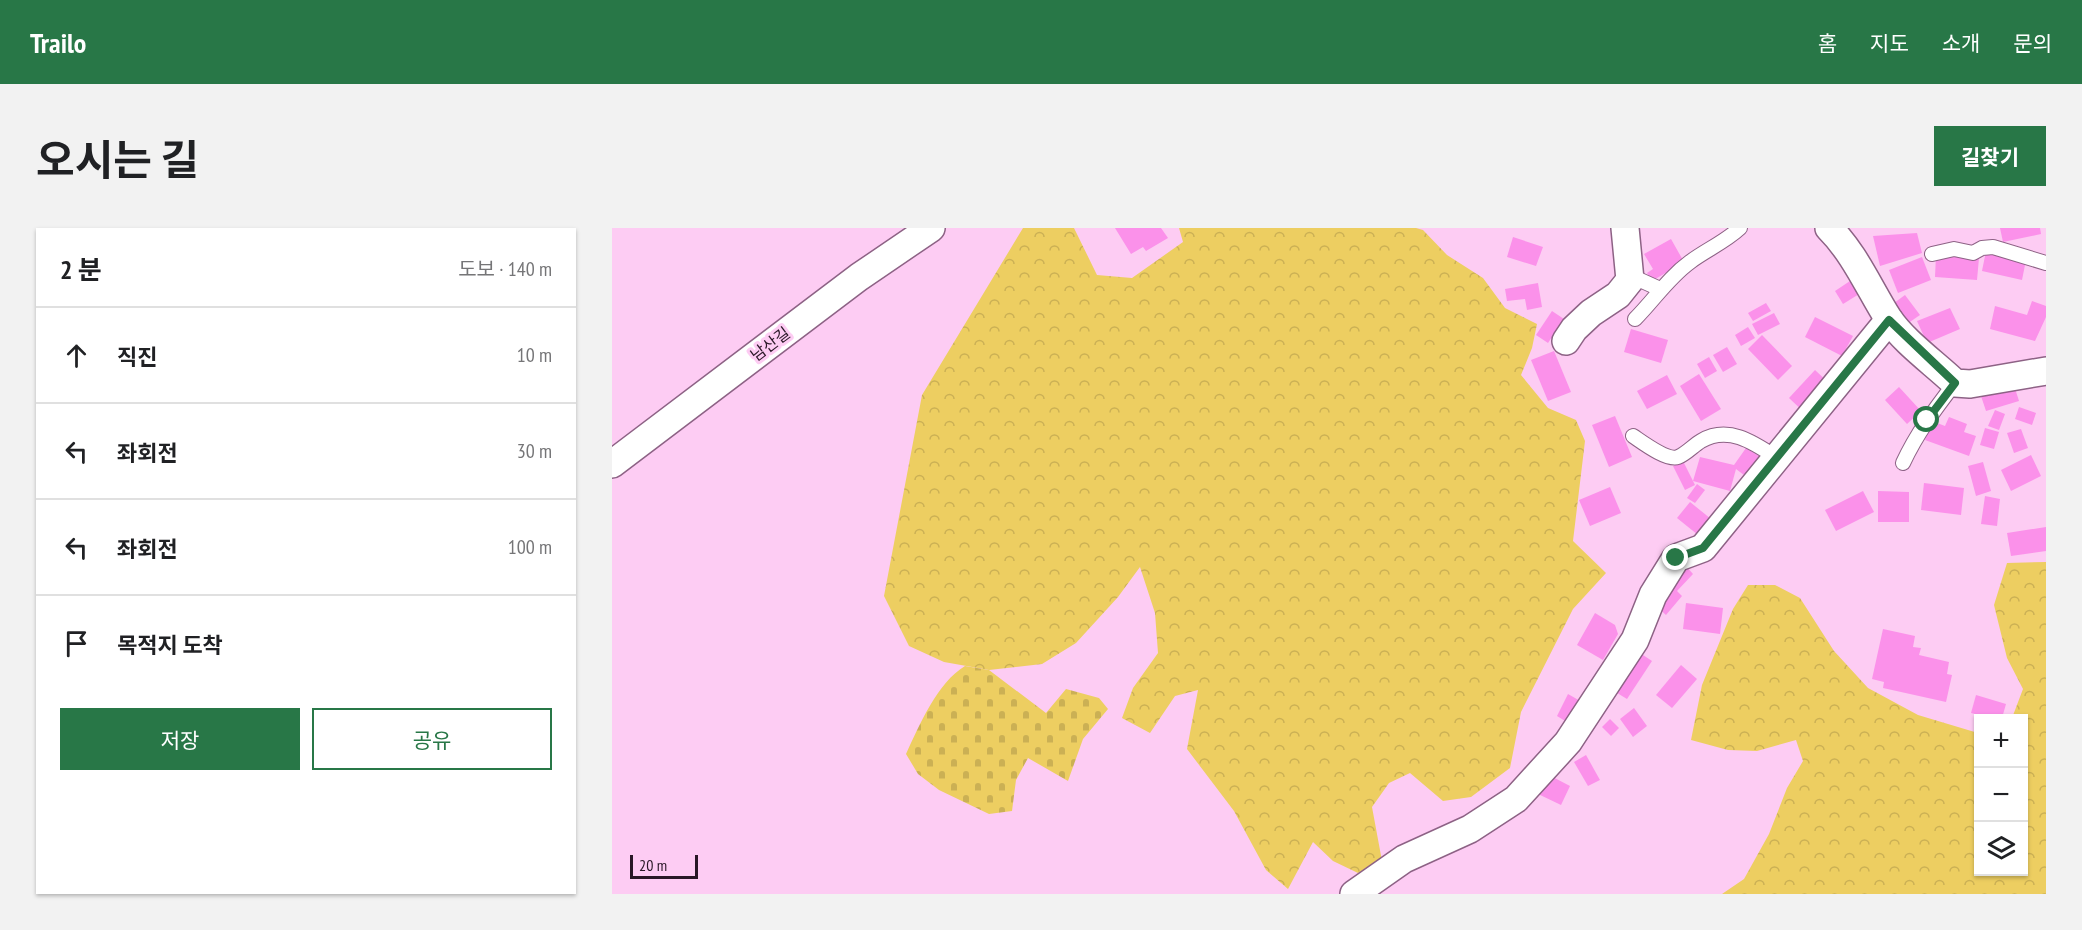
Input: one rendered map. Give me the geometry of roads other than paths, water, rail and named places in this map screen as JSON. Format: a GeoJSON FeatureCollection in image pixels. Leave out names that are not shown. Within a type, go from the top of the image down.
{"type":"FeatureCollection","features":[{"type":"Feature","properties":{"kind":"street","name":"남산길"},"geometry":{"type":"LineString","coordinates":[[612,464],[859,277],[931,228]]}},
{"type":"Feature","properties":{"kind":"street"},"geometry":{"type":"LineString","coordinates":[[1566,340],[1591,313],[1618,295],[1630,280],[1625,228]]}},
{"type":"Feature","properties":{"kind":"street"},"geometry":{"type":"LineString","coordinates":[[1829,228],[1862,271],[1889,320],[1955,383],[1970,384],[2046,371]]}},
{"type":"Feature","properties":{"kind":"street"},"geometry":{"type":"LineString","coordinates":[[1354,894],[1404,859],[1470,829],[1516,799],[1568,742],[1635,640],[1653,595],[1676,558],[1703,548],[1889,320]]}},
{"type":"Feature","properties":{"kind":"lane"},"geometry":{"type":"LineString","coordinates":[[1635,319],[1660,289],[1691,261],[1728,239],[1740,228]]}},
{"type":"Feature","properties":{"kind":"lane"},"geometry":{"type":"LineString","coordinates":[[1932,254],[1954,249],[1973,253],[1982,248],[1993,247],[2046,263]]}},
{"type":"Feature","properties":{"kind":"lane"},"geometry":{"type":"LineString","coordinates":[[1629,275],[1660,289]]}},
{"type":"Feature","properties":{"kind":"lane"},"geometry":{"type":"LineString","coordinates":[[1903,463],[1927,420],[1955,383]]}},
{"type":"Feature","properties":{"kind":"lane"},"geometry":{"type":"LineString","coordinates":[[1633,435],[1667,456],[1677,457],[1713,434],[1726,433],[1760,447],[1777,458]]}}]}
